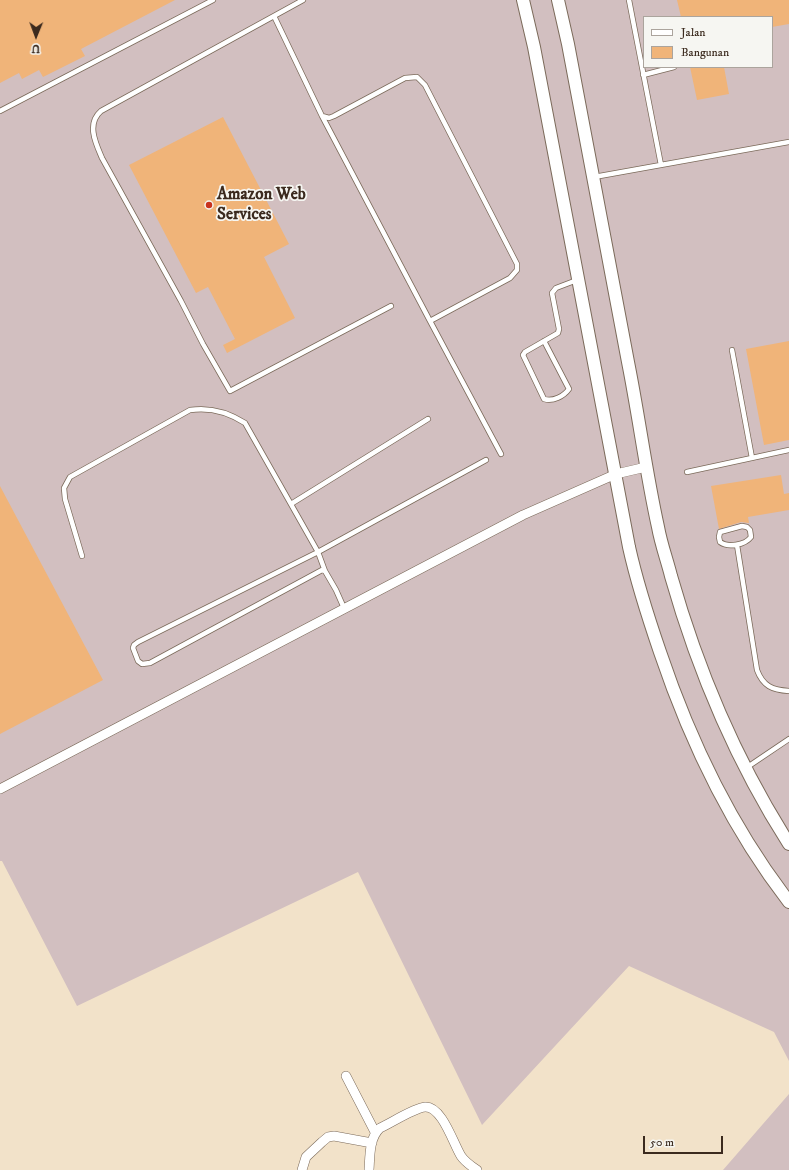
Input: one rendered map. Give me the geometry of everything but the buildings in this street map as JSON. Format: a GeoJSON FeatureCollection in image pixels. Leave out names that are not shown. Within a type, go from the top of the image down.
{"type":"FeatureCollection","features":[{"type":"Feature","properties":{"kind":"street"},"geometry":{"type":"LineString","coordinates":[[523,0],[534,47],[635,575],[645,610],[670,682],[712,779],[762,865],[789,902]]}},
{"type":"Feature","properties":{"kind":"street"},"geometry":{"type":"LineString","coordinates":[[558,0],[568,44],[629,363],[646,467],[658,528],[687,628],[713,700],[745,769],[767,810],[789,844]]}},
{"type":"Feature","properties":{"kind":"street"},"geometry":{"type":"LineString","coordinates":[[0,789],[524,515],[616,474],[646,467]]}},
{"type":"Feature","properties":{"kind":"street"},"geometry":{"type":"LineString","coordinates":[[346,1076],[375,1132]]}},
{"type":"Feature","properties":{"kind":"street"},"geometry":{"type":"LineString","coordinates":[[369,1170],[372,1143],[375,1132],[380,1128],[424,1107],[430,1108],[438,1113],[461,1156],[468,1164],[477,1170]]}},
{"type":"Feature","properties":{"kind":"street"},"geometry":{"type":"LineString","coordinates":[[302,1170],[306,1157],[328,1137],[334,1136],[372,1143]]}},
{"type":"Feature","properties":{"kind":"lane"},"geometry":{"type":"LineString","coordinates":[[0,111],[213,0]]}},
{"type":"Feature","properties":{"kind":"lane"},"geometry":{"type":"LineString","coordinates":[[303,0],[100,111],[96,116],[93,127],[95,142],[102,158],[230,391],[391,306]]}},
{"type":"Feature","properties":{"kind":"lane"},"geometry":{"type":"LineString","coordinates":[[629,0],[661,165]]}},
{"type":"Feature","properties":{"kind":"lane"},"geometry":{"type":"LineString","coordinates":[[274,16],[322,116],[501,454]]}},
{"type":"Feature","properties":{"kind":"lane"},"geometry":{"type":"LineString","coordinates":[[643,75],[670,68]]}},
{"type":"Feature","properties":{"kind":"lane"},"geometry":{"type":"LineString","coordinates":[[322,116],[329,118],[334,116],[405,78],[417,77],[425,85],[517,264],[517,270],[510,278],[430,321]]}},
{"type":"Feature","properties":{"kind":"lane"},"geometry":{"type":"LineString","coordinates":[[593,178],[789,142]]}},
{"type":"Feature","properties":{"kind":"lane"},"geometry":{"type":"LineString","coordinates":[[544,341],[569,389],[552,400],[544,399],[523,355],[525,352],[544,341],[554,336],[559,329],[552,293],[556,288],[578,280]]}},
{"type":"Feature","properties":{"kind":"lane"},"geometry":{"type":"LineString","coordinates":[[732,350],[752,458]]}},
{"type":"Feature","properties":{"kind":"lane"},"geometry":{"type":"LineString","coordinates":[[82,556],[65,499],[64,488],[70,477],[190,410],[200,408],[212,410],[232,415],[245,423],[318,552],[325,571],[344,608]]}},
{"type":"Feature","properties":{"kind":"lane"},"geometry":{"type":"LineString","coordinates":[[291,504],[428,419]]}},
{"type":"Feature","properties":{"kind":"lane"},"geometry":{"type":"LineString","coordinates":[[687,472],[789,450]]}},
{"type":"Feature","properties":{"kind":"lane"},"geometry":{"type":"LineString","coordinates":[[325,571],[322,570],[150,663],[142,664],[138,661],[133,648],[138,642],[318,552],[486,460]]}},
{"type":"Feature","properties":{"kind":"lane"},"geometry":{"type":"LineString","coordinates":[[742,526],[749,528],[751,533],[749,539],[737,544],[726,546],[722,544],[719,540],[720,532],[742,526]]}},
{"type":"Feature","properties":{"kind":"lane"},"geometry":{"type":"LineString","coordinates":[[737,544],[757,670],[760,679],[767,686],[774,689],[789,691]]}},
{"type":"Feature","properties":{"kind":"lane"},"geometry":{"type":"LineString","coordinates":[[745,769],[789,739]]}},
{"type":"Feature","properties":{"kind":"shaded area"},"geometry":{"type":"Polygon","coordinates":[[[0,0],[789,0],[789,1061],[774,1032],[629,966],[482,1125],[358,872],[77,1006],[2,861],[0,861],[0,0]]]}},
{"type":"Feature","properties":{"kind":"shaded area"},"geometry":{"type":"Polygon","coordinates":[[[789,1094],[789,1170],[723,1170],[789,1094]]]}},
{"type":"Feature","properties":{"kind":"place","name":"Amazon Web Services"},"geometry":{"type":"Point","coordinates":[209,205]}}]}
